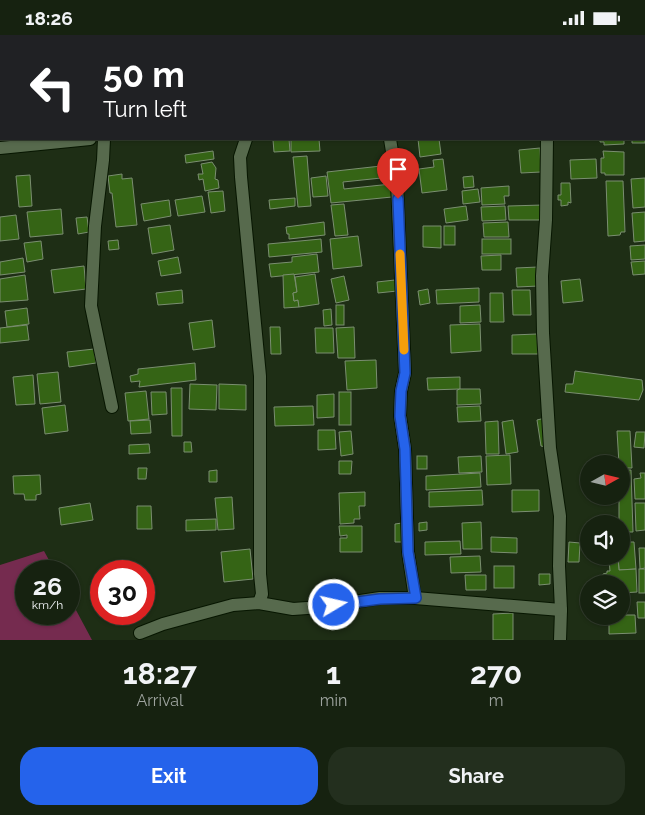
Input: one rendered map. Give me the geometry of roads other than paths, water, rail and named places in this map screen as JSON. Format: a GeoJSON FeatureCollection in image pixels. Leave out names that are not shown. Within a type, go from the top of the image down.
{"type":"FeatureCollection","features":[{"type":"Feature","properties":{"kind":"street"},"geometry":{"type":"LineString","coordinates":[[0,148],[80,140]]}},
{"type":"Feature","properties":{"kind":"street"},"geometry":{"type":"LineString","coordinates":[[104,140],[95,226],[92,306],[112,407]]}},
{"type":"Feature","properties":{"kind":"street"},"geometry":{"type":"LineString","coordinates":[[246,140],[240,157],[260,376],[260,574],[262,594],[258,603]]}},
{"type":"Feature","properties":{"kind":"street"},"geometry":{"type":"LineString","coordinates":[[390,140],[398,183],[405,373],[401,391],[400,416],[405,449],[408,552],[416,598]]}},
{"type":"Feature","properties":{"kind":"street"},"geometry":{"type":"LineString","coordinates":[[547,140],[546,220],[542,276],[550,447],[560,516],[560,640]]}},
{"type":"Feature","properties":{"kind":"street"},"geometry":{"type":"LineString","coordinates":[[140,633],[163,624],[233,605],[258,603],[293,609],[380,599],[416,598],[561,610]]}}]}
